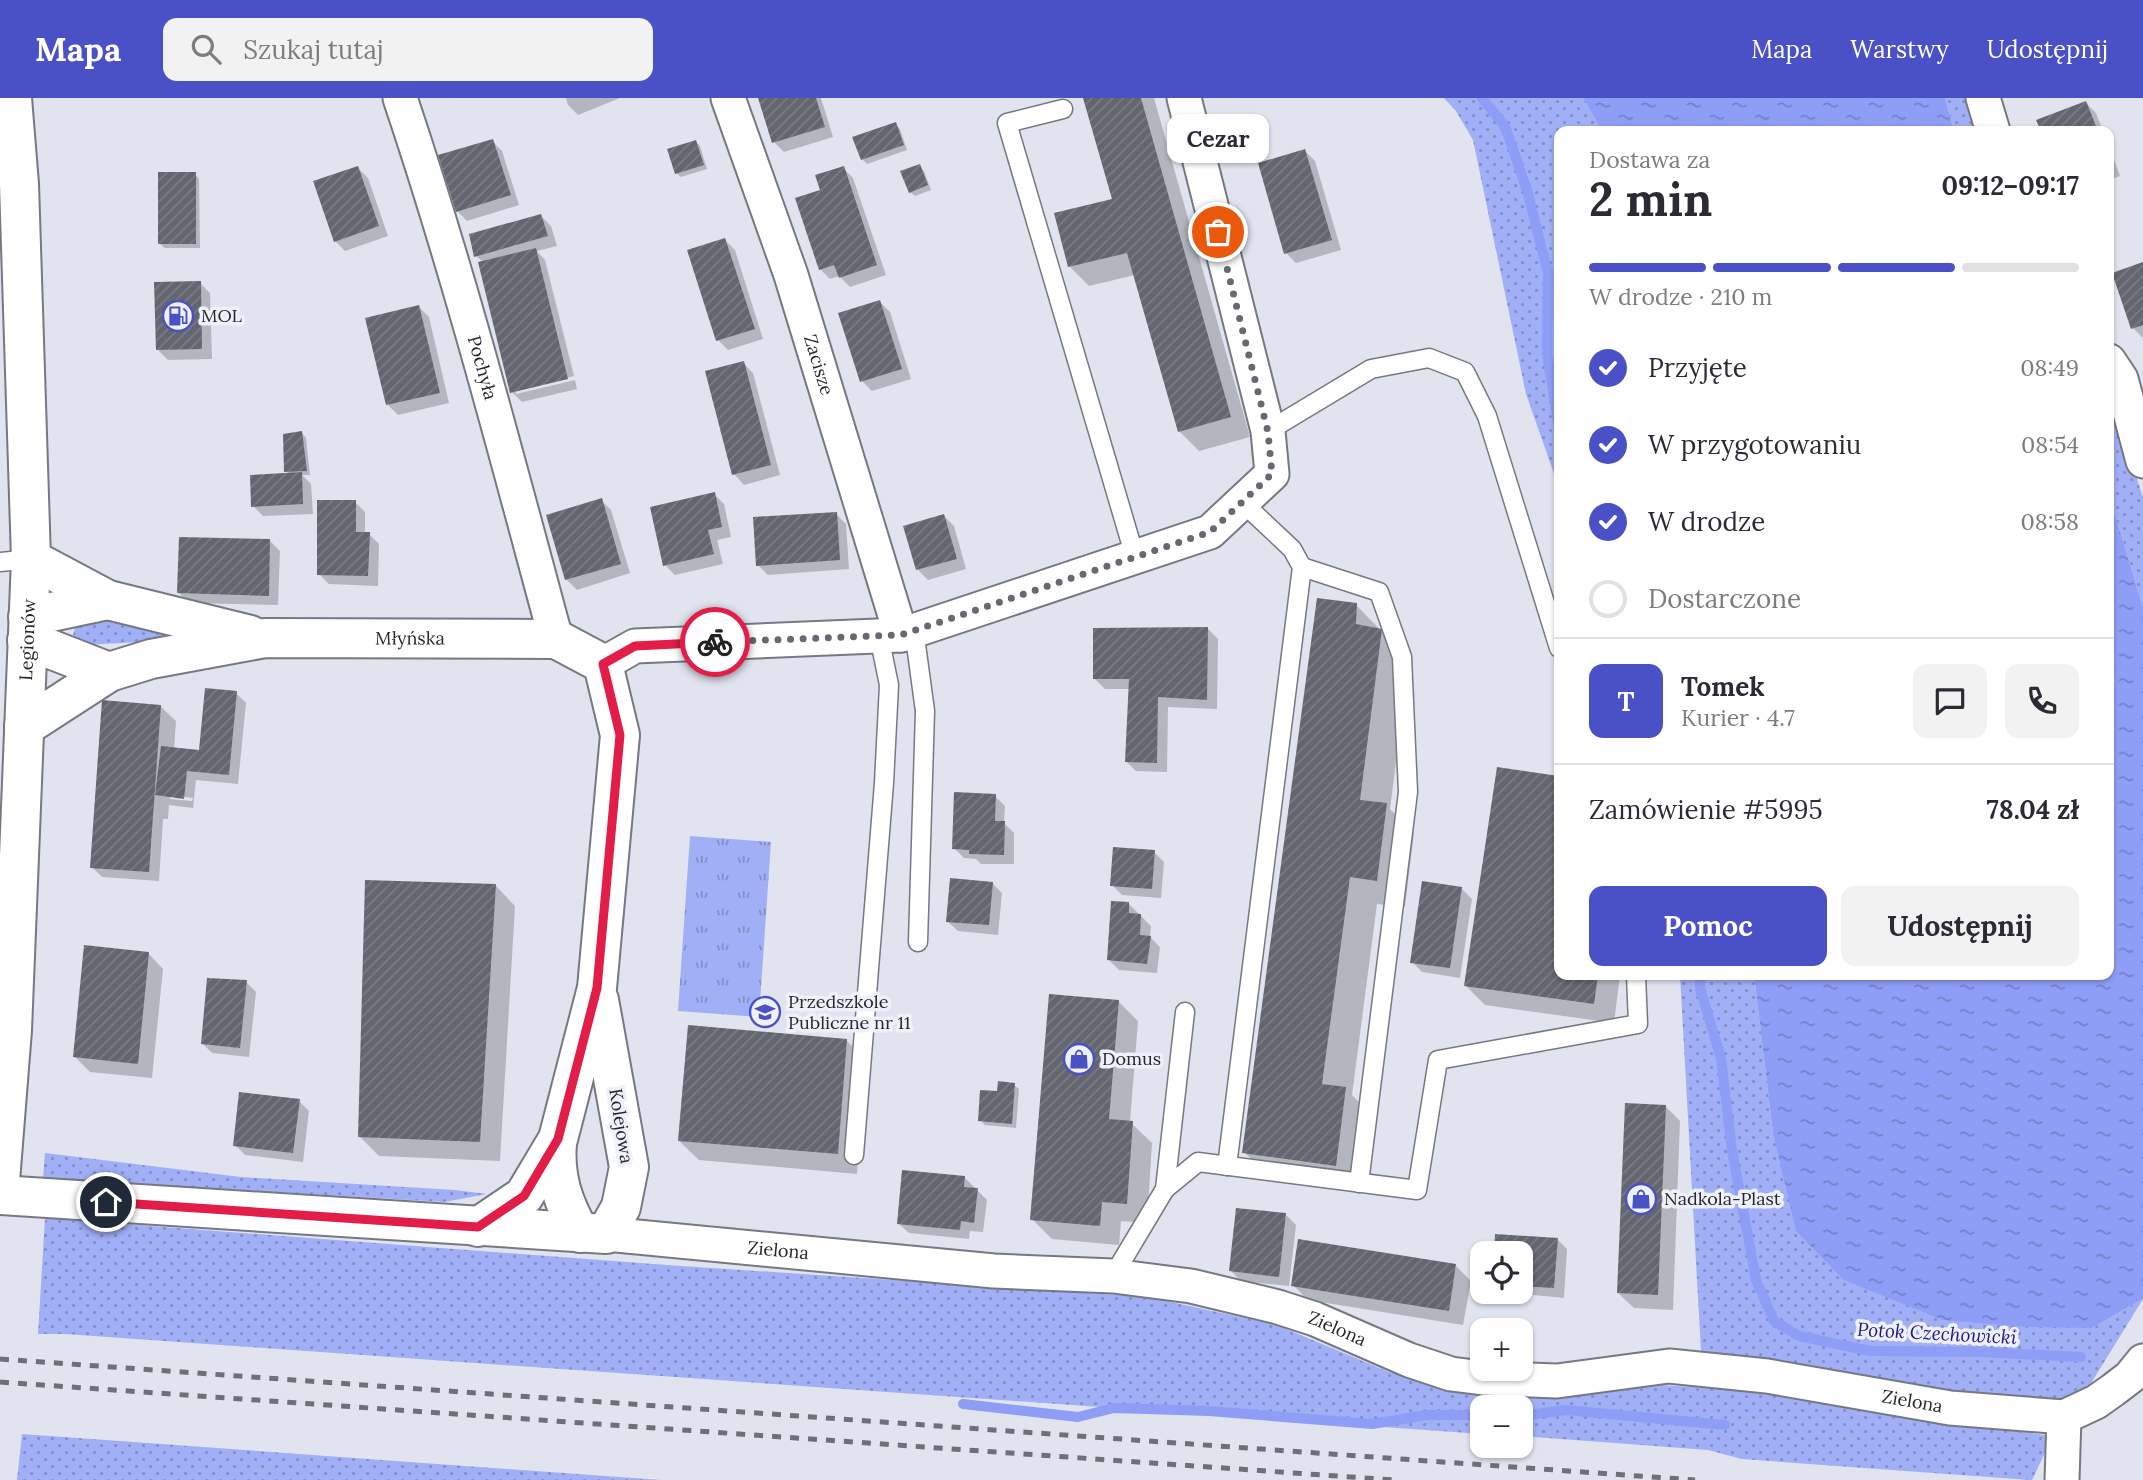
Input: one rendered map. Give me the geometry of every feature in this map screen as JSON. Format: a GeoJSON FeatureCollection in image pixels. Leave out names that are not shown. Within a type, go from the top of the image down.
{"type":"FeatureCollection","features":[{"type":"Feature","properties":{"kind":"street","name":"Legionów"},"geometry":{"type":"LineString","coordinates":[[0,1181],[12,1030],[8,895],[24,727],[28,629],[15,561],[19,184],[12,98]]}},
{"type":"Feature","properties":{"kind":"street","name":"Pochyła"},"geometry":{"type":"LineString","coordinates":[[400,98],[428,181],[556,639]]}},
{"type":"Feature","properties":{"kind":"street","name":"Zacisze"},"geometry":{"type":"LineString","coordinates":[[728,98],[791,275],[898,634]]}},
{"type":"Feature","properties":{"kind":"street"},"geometry":{"type":"LineString","coordinates":[[556,639],[603,664],[635,646],[898,634],[1210,532],[1272,474],[1268,432],[1184,98]]}},
{"type":"Feature","properties":{"kind":"street"},"geometry":{"type":"LineString","coordinates":[[1983,98],[1991,126]]}},
{"type":"Feature","properties":{"kind":"street"},"geometry":{"type":"LineString","coordinates":[[2114,368],[2121,379],[2143,461]]}},
{"type":"Feature","properties":{"kind":"street","name":"Młyńska"},"geometry":{"type":"LineString","coordinates":[[15,561],[108,600],[265,638]]}},
{"type":"Feature","properties":{"kind":"street","name":"Młyńska"},"geometry":{"type":"LineString","coordinates":[[28,629],[108,600]]}},
{"type":"Feature","properties":{"kind":"street"},"geometry":{"type":"LineString","coordinates":[[28,629],[109,671]]}},
{"type":"Feature","properties":{"kind":"street","name":"Młyńska"},"geometry":{"type":"LineString","coordinates":[[24,727],[109,671],[151,659],[265,638],[556,639]]}},
{"type":"Feature","properties":{"kind":"street","name":"Kolejowa"},"geometry":{"type":"LineString","coordinates":[[597,988],[629,1167],[621,1206],[593,1234],[567,1211],[558,1185],[556,1162],[557,1142],[597,988],[620,735],[603,664]]}},
{"type":"Feature","properties":{"kind":"street","name":"Kolejowa"},"geometry":{"type":"LineString","coordinates":[[478,1227],[524,1196],[557,1142]]}},
{"type":"Feature","properties":{"kind":"street"},"geometry":{"type":"LineString","coordinates":[[0,1195],[593,1234]]}},
{"type":"Feature","properties":{"kind":"street","name":"Zielona"},"geometry":{"type":"LineString","coordinates":[[593,1234],[994,1271],[1113,1276],[1191,1286],[1278,1307],[1315,1319],[1409,1360],[1451,1374],[1483,1378],[1557,1381],[1669,1366],[1767,1376],[1950,1408],[2064,1416]]}},
{"type":"Feature","properties":{"kind":"street"},"geometry":{"type":"LineString","coordinates":[[2062,1480],[2064,1416],[2113,1391],[2130,1377],[2143,1361]]}},
{"type":"Feature","properties":{"kind":"lane"},"geometry":{"type":"LineString","coordinates":[[1063,109],[1007,123],[1135,556]]}},
{"type":"Feature","properties":{"kind":"lane"},"geometry":{"type":"LineString","coordinates":[[1268,432],[1371,369],[1429,358],[1465,372],[1487,416],[1554,632]]}},
{"type":"Feature","properties":{"kind":"lane"},"geometry":{"type":"LineString","coordinates":[[1227,1166],[1302,566],[1292,549],[1242,502]]}},
{"type":"Feature","properties":{"kind":"lane"},"geometry":{"type":"LineString","coordinates":[[1302,566],[1379,592],[1402,657],[1408,792],[1359,1183]]}},
{"type":"Feature","properties":{"kind":"lane"},"geometry":{"type":"LineString","coordinates":[[898,634],[925,711],[918,942]]}},
{"type":"Feature","properties":{"kind":"lane"},"geometry":{"type":"LineString","coordinates":[[853,1155],[889,685],[898,634]]}},
{"type":"Feature","properties":{"kind":"lane"},"geometry":{"type":"LineString","coordinates":[[1113,1276],[1165,1189],[1198,1162],[1416,1190],[1438,1060],[1639,1024],[1636,980]]}},
{"type":"Feature","properties":{"kind":"lane"},"geometry":{"type":"LineString","coordinates":[[1165,1189],[1185,1012]]}},
{"type":"Feature","properties":{"kind":"green space"},"geometry":{"type":"Polygon","coordinates":[[[1444,98],[1583,98],[1599,126],[1554,126],[1554,474],[1526,394],[1473,140],[1456,111],[1444,98]]]}},
{"type":"Feature","properties":{"kind":"green space"},"geometry":{"type":"Polygon","coordinates":[[[1945,98],[1968,98],[1976,126],[1953,126],[1945,98]]]}},
{"type":"Feature","properties":{"kind":"green space"},"geometry":{"type":"Polygon","coordinates":[[[2114,412],[2143,497],[2143,607],[2114,511],[2114,412]]]}},
{"type":"Feature","properties":{"kind":"green space"},"geometry":{"type":"Polygon","coordinates":[[[88,618],[204,632],[197,639],[84,645],[73,635],[76,623],[88,618]]]}},
{"type":"Feature","properties":{"kind":"green space"},"geometry":{"type":"Polygon","coordinates":[[[690,836],[771,842],[759,1017],[678,1011],[690,836]]]}},
{"type":"Feature","properties":{"kind":"green space"},"geometry":{"type":"Polygon","coordinates":[[[1680,980],[1755,980],[1773,1133],[2092,1328],[2143,1299],[2080,1401],[2016,1402],[1701,1351],[1680,980]]]}},
{"type":"Feature","properties":{"kind":"green space"},"geometry":{"type":"Polygon","coordinates":[[[45,1153],[241,1177],[487,1194],[444,1202],[43,1178],[45,1153]]]}},
{"type":"Feature","properties":{"kind":"green space"},"geometry":{"type":"Polygon","coordinates":[[[45,1218],[667,1265],[1148,1297],[1277,1325],[1389,1372],[1500,1394],[1661,1385],[1728,1389],[1812,1400],[1906,1417],[2053,1436],[2030,1480],[1742,1459],[1708,1450],[1533,1437],[1533,1395],[1470,1395],[1470,1433],[38,1334],[45,1218]]]}},
{"type":"Feature","properties":{"kind":"green space"},"geometry":{"type":"Polygon","coordinates":[[[22,1434],[661,1480],[17,1480],[22,1434]]]}},
{"type":"Feature","properties":{"kind":"water"},"geometry":{"type":"Polygon","coordinates":[[[1583,98],[1945,98],[1953,126],[1599,126],[1583,98]]]}},
{"type":"Feature","properties":{"kind":"water"},"geometry":{"type":"Polygon","coordinates":[[[2114,511],[2143,607],[2143,1299],[2092,1328],[2029,1327],[1943,1320],[1844,1280],[1796,1231],[1773,1133],[1755,980],[2114,980],[2114,511]]]}},
{"type":"Feature","properties":{"kind":"building"},"geometry":{"type":"Polygon","coordinates":[[[758,98],[816,98],[825,127],[772,143],[758,98]]]}},
{"type":"Feature","properties":{"kind":"building"},"geometry":{"type":"Polygon","coordinates":[[[1083,98],[1141,98],[1231,417],[1178,432],[1127,253],[1068,267],[1054,213],[1112,199],[1083,98]]]}},
{"type":"Feature","properties":{"kind":"building"},"geometry":{"type":"Polygon","coordinates":[[[2086,101],[2096,126],[2039,126],[2036,120],[2086,101]]]}},
{"type":"Feature","properties":{"kind":"building"},"geometry":{"type":"Polygon","coordinates":[[[896,122],[904,145],[861,160],[852,137],[896,122]]]}},
{"type":"Feature","properties":{"kind":"building"},"geometry":{"type":"Polygon","coordinates":[[[493,139],[511,195],[456,212],[438,155],[493,139]]]}},
{"type":"Feature","properties":{"kind":"building"},"geometry":{"type":"Polygon","coordinates":[[[696,140],[704,165],[675,174],[667,149],[696,140]]]}},
{"type":"Feature","properties":{"kind":"building"},"geometry":{"type":"Polygon","coordinates":[[[1305,149],[1332,240],[1284,254],[1258,163],[1305,149]]]}},
{"type":"Feature","properties":{"kind":"building"},"geometry":{"type":"Polygon","coordinates":[[[920,164],[928,185],[909,193],[900,171],[920,164]]]}},
{"type":"Feature","properties":{"kind":"building"},"geometry":{"type":"Polygon","coordinates":[[[358,166],[379,226],[334,242],[313,181],[358,166]]]}},
{"type":"Feature","properties":{"kind":"building"},"geometry":{"type":"Polygon","coordinates":[[[844,166],[877,265],[839,278],[834,265],[819,270],[795,198],[820,190],[815,175],[844,166]]]}},
{"type":"Feature","properties":{"kind":"building"},"geometry":{"type":"Polygon","coordinates":[[[158,172],[196,172],[196,244],[158,244],[158,172]]]}},
{"type":"Feature","properties":{"kind":"building"},"geometry":{"type":"Polygon","coordinates":[[[541,214],[548,236],[474,257],[469,234],[541,214]]]}},
{"type":"Feature","properties":{"kind":"building"},"geometry":{"type":"Polygon","coordinates":[[[725,238],[755,329],[716,341],[687,250],[725,238]]]}},
{"type":"Feature","properties":{"kind":"building"},"geometry":{"type":"Polygon","coordinates":[[[536,248],[568,379],[510,393],[478,262],[536,248]]]}},
{"type":"Feature","properties":{"kind":"building"},"geometry":{"type":"Polygon","coordinates":[[[2143,262],[2143,325],[2131,329],[2114,272],[2143,262]]]}},
{"type":"Feature","properties":{"kind":"building","name":"MOL"},"geometry":{"type":"Polygon","coordinates":[[[201,281],[202,349],[156,350],[154,282],[201,281]]]}},
{"type":"Feature","properties":{"kind":"building"},"geometry":{"type":"Polygon","coordinates":[[[880,300],[902,369],[860,382],[838,313],[880,300]]]}},
{"type":"Feature","properties":{"kind":"building"},"geometry":{"type":"Polygon","coordinates":[[[419,305],[440,393],[386,405],[365,318],[419,305]]]}},
{"type":"Feature","properties":{"kind":"building"},"geometry":{"type":"Polygon","coordinates":[[[744,361],[771,465],[732,475],[705,371],[744,361]]]}},
{"type":"Feature","properties":{"kind":"building"},"geometry":{"type":"Polygon","coordinates":[[[302,431],[307,471],[284,472],[283,434],[302,431]]]}},
{"type":"Feature","properties":{"kind":"building"},"geometry":{"type":"Polygon","coordinates":[[[302,472],[303,504],[251,507],[250,475],[302,472]]]}},
{"type":"Feature","properties":{"kind":"building"},"geometry":{"type":"Polygon","coordinates":[[[715,492],[722,527],[708,530],[714,554],[663,566],[650,507],[715,492]]]}},
{"type":"Feature","properties":{"kind":"building"},"geometry":{"type":"Polygon","coordinates":[[[602,498],[621,564],[565,580],[546,515],[602,498]]]}},
{"type":"Feature","properties":{"kind":"building"},"geometry":{"type":"Polygon","coordinates":[[[317,500],[356,500],[356,532],[370,532],[368,576],[317,575],[317,500]]]}},
{"type":"Feature","properties":{"kind":"building"},"geometry":{"type":"Polygon","coordinates":[[[837,512],[840,560],[756,566],[753,517],[837,512]]]}},
{"type":"Feature","properties":{"kind":"building"},"geometry":{"type":"Polygon","coordinates":[[[944,514],[957,559],[916,570],[903,526],[944,514]]]}},
{"type":"Feature","properties":{"kind":"building"},"geometry":{"type":"Polygon","coordinates":[[[179,537],[270,539],[269,596],[177,593],[179,537]]]}},
{"type":"Feature","properties":{"kind":"building"},"geometry":{"type":"Polygon","coordinates":[[[1317,598],[1357,603],[1356,624],[1382,629],[1360,800],[1387,803],[1377,881],[1350,877],[1322,1084],[1346,1087],[1336,1166],[1242,1153],[1317,598]]]}},
{"type":"Feature","properties":{"kind":"building"},"geometry":{"type":"Polygon","coordinates":[[[1208,627],[1207,700],[1158,697],[1157,763],[1125,762],[1129,679],[1093,679],[1093,628],[1208,627]]]}},
{"type":"Feature","properties":{"kind":"building"},"geometry":{"type":"Polygon","coordinates":[[[205,688],[237,691],[229,775],[187,771],[184,799],[155,795],[161,746],[199,750],[205,688]]]}},
{"type":"Feature","properties":{"kind":"building"},"geometry":{"type":"Polygon","coordinates":[[[102,700],[161,705],[149,872],[90,868],[102,700]]]}},
{"type":"Feature","properties":{"kind":"building"},"geometry":{"type":"Polygon","coordinates":[[[1497,767],[1554,775],[1554,980],[1597,980],[1594,1004],[1464,986],[1497,767]]]}},
{"type":"Feature","properties":{"kind":"building"},"geometry":{"type":"Polygon","coordinates":[[[954,792],[996,794],[995,821],[1005,821],[1004,855],[969,854],[969,850],[952,849],[954,792]]]}},
{"type":"Feature","properties":{"kind":"building"},"geometry":{"type":"Polygon","coordinates":[[[1113,847],[1155,850],[1152,889],[1110,886],[1113,847]]]}},
{"type":"Feature","properties":{"kind":"building"},"geometry":{"type":"Polygon","coordinates":[[[950,878],[993,882],[989,925],[946,922],[950,878]]]}},
{"type":"Feature","properties":{"kind":"building"},"geometry":{"type":"Polygon","coordinates":[[[365,880],[496,884],[480,1142],[358,1137],[365,880]]]}},
{"type":"Feature","properties":{"kind":"building"},"geometry":{"type":"Polygon","coordinates":[[[1422,881],[1462,887],[1450,968],[1410,963],[1422,881]]]}},
{"type":"Feature","properties":{"kind":"building"},"geometry":{"type":"Polygon","coordinates":[[[1111,901],[1129,902],[1129,913],[1141,914],[1140,935],[1151,936],[1147,964],[1107,960],[1111,901]]]}},
{"type":"Feature","properties":{"kind":"building"},"geometry":{"type":"Polygon","coordinates":[[[84,945],[149,952],[138,1064],[73,1057],[84,945]]]}},
{"type":"Feature","properties":{"kind":"building"},"geometry":{"type":"Polygon","coordinates":[[[207,978],[247,980],[240,1048],[201,1044],[207,978]]]}},
{"type":"Feature","properties":{"kind":"building","name":"Domus"},"geometry":{"type":"Polygon","coordinates":[[[1049,994],[1119,1000],[1109,1119],[1133,1121],[1127,1204],[1102,1202],[1100,1226],[1030,1220],[1049,994]]]}},
{"type":"Feature","properties":{"kind":"building"},"geometry":{"type":"Polygon","coordinates":[[[688,1025],[847,1039],[838,1154],[678,1141],[688,1025]]]}},
{"type":"Feature","properties":{"kind":"building"},"geometry":{"type":"Polygon","coordinates":[[[998,1081],[1015,1083],[1012,1124],[978,1121],[980,1090],[997,1091],[998,1081]]]}},
{"type":"Feature","properties":{"kind":"building"},"geometry":{"type":"Polygon","coordinates":[[[239,1092],[300,1099],[293,1153],[233,1146],[239,1092]]]}},
{"type":"Feature","properties":{"kind":"building","name":"Nadkola-Plast"},"geometry":{"type":"Polygon","coordinates":[[[1625,1103],[1666,1105],[1658,1295],[1617,1293],[1625,1103]]]}},
{"type":"Feature","properties":{"kind":"building"},"geometry":{"type":"Polygon","coordinates":[[[902,1170],[965,1176],[964,1187],[978,1188],[974,1223],[961,1221],[960,1230],[897,1224],[902,1170]]]}},
{"type":"Feature","properties":{"kind":"building"},"geometry":{"type":"Polygon","coordinates":[[[1236,1208],[1286,1213],[1279,1277],[1229,1271],[1236,1208]]]}},
{"type":"Feature","properties":{"kind":"building"},"geometry":{"type":"Polygon","coordinates":[[[1495,1234],[1558,1238],[1554,1288],[1533,1287],[1533,1241],[1495,1241],[1495,1234]]]}},
{"type":"Feature","properties":{"kind":"building"},"geometry":{"type":"Polygon","coordinates":[[[1298,1239],[1456,1264],[1449,1311],[1291,1286],[1298,1239]]]}},
{"type":"Feature","properties":{"kind":"waterway","name":"Potok Czechowicki"},"geometry":{"type":"LineString","coordinates":[[1482,98],[1505,126],[1527,190],[1548,273],[1547,354],[1554,398]]}},
{"type":"Feature","properties":{"kind":"waterway","name":"Potok Czechowicki"},"geometry":{"type":"LineString","coordinates":[[1700,980],[1721,1058],[1732,1150],[1756,1280],[1774,1321],[1799,1336],[1870,1351],[2081,1357]]}},
{"type":"Feature","properties":{"kind":"waterway"},"geometry":{"type":"LineString","coordinates":[[963,1404],[1078,1417],[1114,1408],[1209,1411],[1372,1424],[1427,1415],[1470,1415]]}},
{"type":"Feature","properties":{"kind":"waterway"},"geometry":{"type":"LineString","coordinates":[[1533,1414],[1566,1410],[1725,1425]]}},
{"type":"Feature","properties":{"kind":"railway"},"geometry":{"type":"LineString","coordinates":[[0,1359],[1695,1480]]}},
{"type":"Feature","properties":{"kind":"railway"},"geometry":{"type":"LineString","coordinates":[[0,1382],[1394,1480]]}},
{"type":"Feature","properties":{"kind":"way so far"},"geometry":{"type":"LineString","coordinates":[[715,642],[901,635],[1210,532],[1272,474],[1268,432],[1218,232]]}},
{"type":"Feature","properties":{"kind":"place","name":"Cezar"},"geometry":{"type":"Point","coordinates":[1218,232]}},
{"type":"Feature","properties":{"kind":"place","name":"MOL"},"geometry":{"type":"Point","coordinates":[178,316]}},
{"type":"Feature","properties":{"kind":"place","name":"Przedszkole Publiczne nr 11"},"geometry":{"type":"Point","coordinates":[765,1012]}},
{"type":"Feature","properties":{"kind":"place","name":"Domus"},"geometry":{"type":"Point","coordinates":[1079,1059]}},
{"type":"Feature","properties":{"kind":"place","name":"Nadkola-Plast"},"geometry":{"type":"Point","coordinates":[1641,1199]}},
{"type":"Feature","properties":{"kind":"route"},"geometry":{"type":"LineString","coordinates":[[106,1202],[478,1227],[524,1196],[558,1139],[597,988],[620,735],[603,664],[635,646],[715,642]]}}]}
